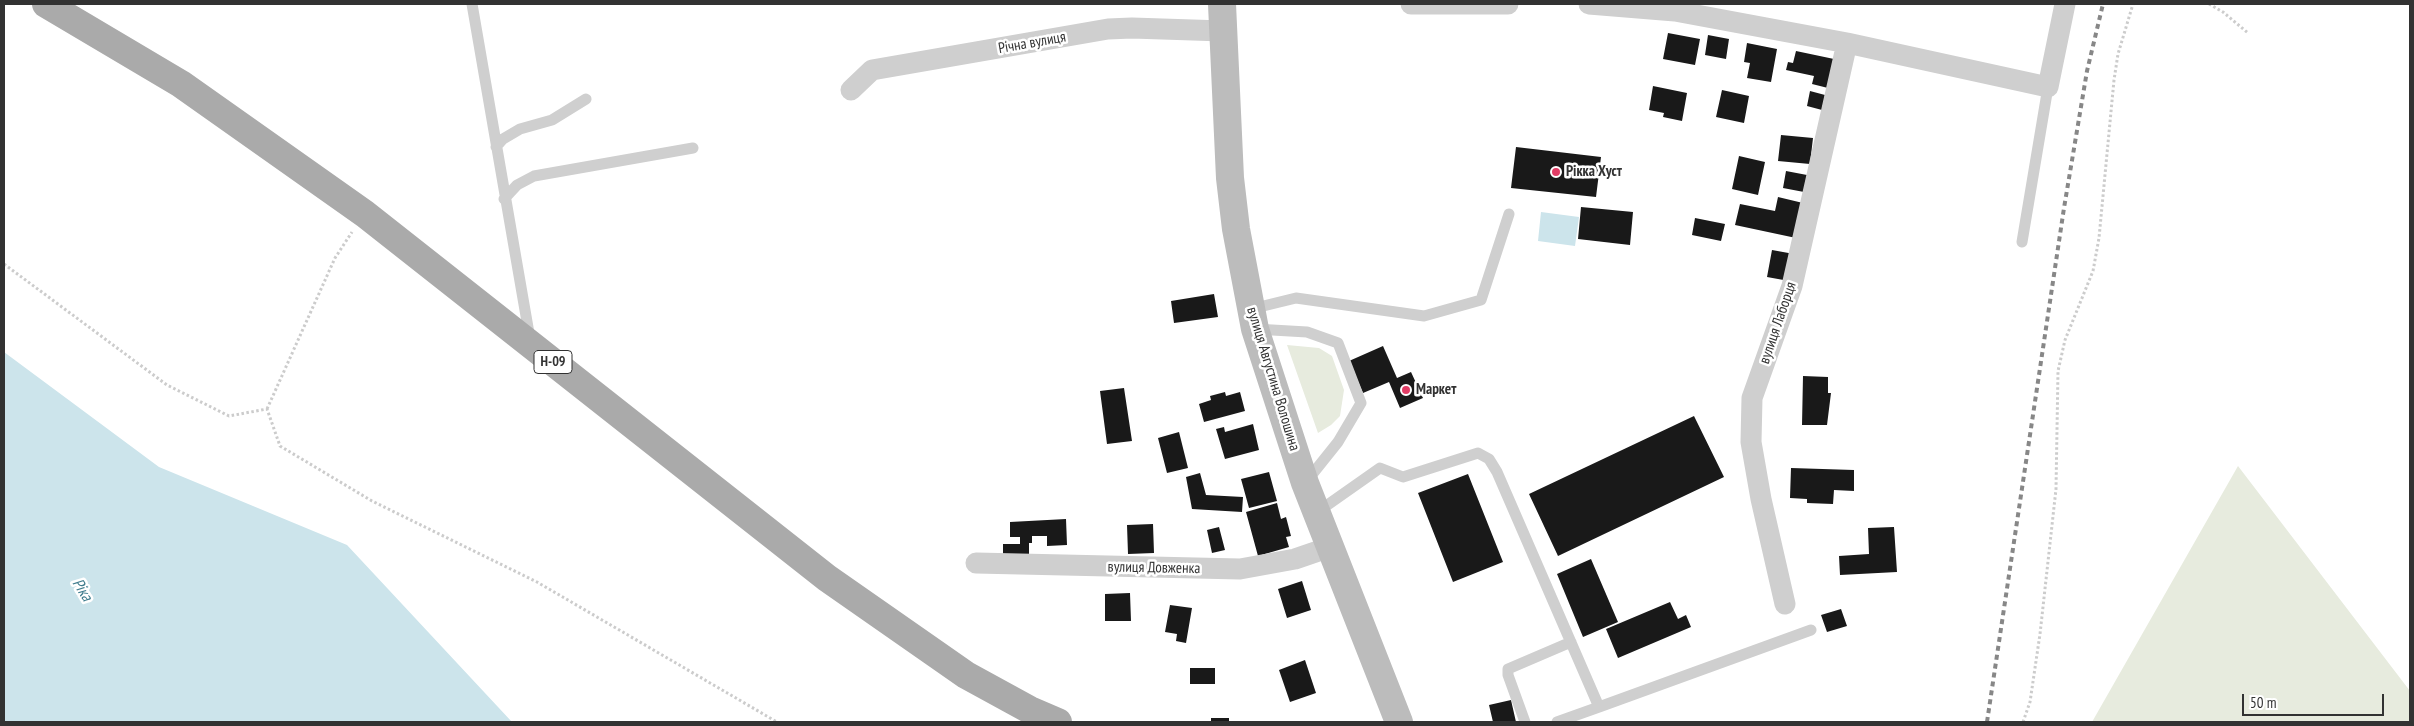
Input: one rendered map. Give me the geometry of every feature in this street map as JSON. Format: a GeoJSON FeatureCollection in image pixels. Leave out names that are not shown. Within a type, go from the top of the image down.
{"type":"FeatureCollection","features":[{"type":"Feature","properties":{"kind":"main road","name":"Н-09"},"geometry":{"type":"LineString","coordinates":[[46,4],[181,84],[365,214],[826,578],[966,674],[1030,710],[1058,722]]}},
{"type":"Feature","properties":{"kind":"main road","name":"вулиця Августина Волошина"},"geometry":{"type":"LineString","coordinates":[[1222,4],[1230,178],[1236,229],[1253,319],[1305,483],[1394,717]]}},
{"type":"Feature","properties":{"kind":"street"},"geometry":{"type":"LineString","coordinates":[[1411,4],[1508,4]]}},
{"type":"Feature","properties":{"kind":"street"},"geometry":{"type":"LineString","coordinates":[[1590,4],[1675,11],[1847,42],[2048,87],[2065,4]]}},
{"type":"Feature","properties":{"kind":"street","name":"Річна вулиця"},"geometry":{"type":"LineString","coordinates":[[851,90],[872,70],[1108,30],[1132,28],[1223,31]]}},
{"type":"Feature","properties":{"kind":"street","name":"вулиця Лаборця"},"geometry":{"type":"LineString","coordinates":[[1784,604],[1761,499],[1752,442],[1752,398],[1792,286],[1847,42]]}},
{"type":"Feature","properties":{"kind":"street","name":"вулиця Довженка"},"geometry":{"type":"LineString","coordinates":[[976,563],[1240,569],[1295,559],[1330,547]]}},
{"type":"Feature","properties":{"kind":"lane"},"geometry":{"type":"LineString","coordinates":[[472,4],[504,199],[531,346]]}},
{"type":"Feature","properties":{"kind":"lane"},"geometry":{"type":"LineString","coordinates":[[2022,242],[2048,87]]}},
{"type":"Feature","properties":{"kind":"lane"},"geometry":{"type":"LineString","coordinates":[[496,147],[503,139],[520,129],[552,120],[586,99]]}},
{"type":"Feature","properties":{"kind":"lane"},"geometry":{"type":"LineString","coordinates":[[504,199],[517,185],[534,176],[693,148]]}},
{"type":"Feature","properties":{"kind":"lane"},"geometry":{"type":"LineString","coordinates":[[1253,319],[1296,298],[1424,316],[1481,300],[1509,214]]}},
{"type":"Feature","properties":{"kind":"lane"},"geometry":{"type":"LineString","coordinates":[[1253,319],[1307,332],[1338,343],[1362,403],[1338,442],[1305,483]]}},
{"type":"Feature","properties":{"kind":"lane"},"geometry":{"type":"LineString","coordinates":[[1316,513],[1380,468],[1403,477],[1478,453],[1488,459],[1497,472],[1599,707]]}},
{"type":"Feature","properties":{"kind":"lane"},"geometry":{"type":"LineString","coordinates":[[1557,722],[1811,630]]}},
{"type":"Feature","properties":{"kind":"lane"},"geometry":{"type":"LineString","coordinates":[[1525,722],[1508,675],[1508,669],[1571,642]]}},
{"type":"Feature","properties":{"kind":"path"},"geometry":{"type":"LineString","coordinates":[[2023,722],[2030,702],[2040,634],[2056,489],[2058,372],[2065,340],[2093,272],[2118,54],[2133,4]]}},
{"type":"Feature","properties":{"kind":"path"},"geometry":{"type":"LineString","coordinates":[[2210,4],[2223,12],[2248,33]]}},
{"type":"Feature","properties":{"kind":"path"},"geometry":{"type":"LineString","coordinates":[[365,214],[335,258],[267,409],[280,446],[372,501],[537,582],[778,722]]}},
{"type":"Feature","properties":{"kind":"path"},"geometry":{"type":"LineString","coordinates":[[4,264],[167,385],[228,416],[267,409]]}},
{"type":"Feature","properties":{"kind":"shaded area"},"geometry":{"type":"Polygon","coordinates":[[[1287,345],[1319,348],[1332,356],[1344,390],[1340,416],[1331,425],[1318,433],[1287,345]]]}},
{"type":"Feature","properties":{"kind":"shaded area"},"geometry":{"type":"Polygon","coordinates":[[[2238,466],[2410,691],[2410,722],[2092,722],[2238,466]]]}},
{"type":"Feature","properties":{"kind":"water"},"geometry":{"type":"Polygon","coordinates":[[[1541,212],[1579,217],[1575,246],[1538,241],[1541,212]]]}},
{"type":"Feature","properties":{"kind":"water","name":"Ріка"},"geometry":{"type":"Polygon","coordinates":[[[4,352],[159,467],[347,545],[512,722],[4,722],[4,352]]]}},
{"type":"Feature","properties":{"kind":"building"},"geometry":{"type":"Polygon","coordinates":[[[1668,33],[1700,39],[1695,65],[1663,59],[1668,33]]]}},
{"type":"Feature","properties":{"kind":"building"},"geometry":{"type":"Polygon","coordinates":[[[1708,35],[1729,39],[1726,59],[1705,55],[1708,35]]]}},
{"type":"Feature","properties":{"kind":"building"},"geometry":{"type":"Polygon","coordinates":[[[1747,43],[1777,49],[1771,82],[1747,78],[1750,63],[1744,62],[1747,43]]]}},
{"type":"Feature","properties":{"kind":"building"},"geometry":{"type":"Polygon","coordinates":[[[1796,51],[1834,59],[1828,88],[1812,84],[1814,76],[1786,70],[1788,62],[1793,63],[1796,51]]]}},
{"type":"Feature","properties":{"kind":"building"},"geometry":{"type":"Polygon","coordinates":[[[1653,86],[1687,93],[1682,121],[1663,117],[1664,113],[1649,110],[1653,86]]]}},
{"type":"Feature","properties":{"kind":"building"},"geometry":{"type":"Polygon","coordinates":[[[1722,90],[1749,96],[1744,123],[1716,117],[1722,90]]]}},
{"type":"Feature","properties":{"kind":"building"},"geometry":{"type":"Polygon","coordinates":[[[1810,91],[1825,95],[1822,110],[1807,106],[1810,91]]]}},
{"type":"Feature","properties":{"kind":"building"},"geometry":{"type":"Polygon","coordinates":[[[1781,135],[1813,138],[1810,164],[1778,161],[1781,135]]]}},
{"type":"Feature","properties":{"kind":"building","name":"Рікка Хуст"},"geometry":{"type":"Polygon","coordinates":[[[1516,147],[1601,157],[1596,197],[1511,188],[1516,147]]]}},
{"type":"Feature","properties":{"kind":"building"},"geometry":{"type":"Polygon","coordinates":[[[1739,156],[1765,162],[1758,195],[1732,189],[1739,156]]]}},
{"type":"Feature","properties":{"kind":"building"},"geometry":{"type":"Polygon","coordinates":[[[1786,171],[1807,175],[1804,192],[1783,188],[1786,171]]]}},
{"type":"Feature","properties":{"kind":"building"},"geometry":{"type":"Polygon","coordinates":[[[1778,197],[1803,203],[1796,238],[1735,225],[1740,204],[1775,211],[1778,197]]]}},
{"type":"Feature","properties":{"kind":"building"},"geometry":{"type":"Polygon","coordinates":[[[1581,207],[1633,212],[1630,245],[1578,239],[1581,207]]]}},
{"type":"Feature","properties":{"kind":"building"},"geometry":{"type":"Polygon","coordinates":[[[1695,218],[1725,224],[1721,241],[1692,235],[1695,218]]]}},
{"type":"Feature","properties":{"kind":"building"},"geometry":{"type":"Polygon","coordinates":[[[1772,250],[1794,254],[1789,281],[1767,277],[1772,250]]]}},
{"type":"Feature","properties":{"kind":"building"},"geometry":{"type":"Polygon","coordinates":[[[1214,294],[1218,317],[1174,323],[1171,301],[1214,294]]]}},
{"type":"Feature","properties":{"kind":"building"},"geometry":{"type":"Polygon","coordinates":[[[1383,346],[1397,378],[1411,372],[1423,398],[1400,408],[1389,382],[1363,393],[1349,361],[1383,346]]]}},
{"type":"Feature","properties":{"kind":"building"},"geometry":{"type":"Polygon","coordinates":[[[1803,376],[1828,377],[1828,393],[1831,393],[1827,425],[1802,425],[1803,376]]]}},
{"type":"Feature","properties":{"kind":"building"},"geometry":{"type":"Polygon","coordinates":[[[1124,388],[1132,441],[1107,444],[1100,391],[1124,388]]]}},
{"type":"Feature","properties":{"kind":"building"},"geometry":{"type":"Polygon","coordinates":[[[1225,392],[1226,396],[1240,392],[1245,411],[1204,422],[1199,404],[1211,400],[1210,396],[1225,392]]]}},
{"type":"Feature","properties":{"kind":"building"},"geometry":{"type":"Polygon","coordinates":[[[1694,416],[1724,477],[1558,556],[1529,494],[1694,416]]]}},
{"type":"Feature","properties":{"kind":"building"},"geometry":{"type":"Polygon","coordinates":[[[1253,424],[1259,450],[1225,459],[1216,429],[1224,427],[1225,432],[1253,424]]]}},
{"type":"Feature","properties":{"kind":"building"},"geometry":{"type":"Polygon","coordinates":[[[1179,432],[1188,468],[1167,473],[1158,438],[1179,432]]]}},
{"type":"Feature","properties":{"kind":"building"},"geometry":{"type":"Polygon","coordinates":[[[1791,468],[1854,470],[1854,491],[1834,490],[1833,504],[1807,503],[1807,499],[1790,498],[1791,468]]]}},
{"type":"Feature","properties":{"kind":"building"},"geometry":{"type":"Polygon","coordinates":[[[1269,472],[1277,501],[1249,508],[1241,479],[1269,472]]]}},
{"type":"Feature","properties":{"kind":"building"},"geometry":{"type":"Polygon","coordinates":[[[1200,473],[1206,495],[1243,497],[1242,512],[1192,509],[1186,477],[1200,473]]]}},
{"type":"Feature","properties":{"kind":"building"},"geometry":{"type":"Polygon","coordinates":[[[1468,474],[1503,562],[1453,582],[1418,493],[1468,474]]]}},
{"type":"Feature","properties":{"kind":"building"},"geometry":{"type":"Polygon","coordinates":[[[1277,503],[1281,519],[1286,517],[1291,536],[1286,537],[1289,547],[1258,556],[1246,512],[1277,503]]]}},
{"type":"Feature","properties":{"kind":"building"},"geometry":{"type":"Polygon","coordinates":[[[1066,519],[1067,545],[1047,546],[1047,536],[1032,536],[1032,543],[1029,543],[1029,556],[1003,556],[1003,544],[1020,544],[1020,537],[1010,537],[1010,522],[1066,519]]]}},
{"type":"Feature","properties":{"kind":"building"},"geometry":{"type":"Polygon","coordinates":[[[1153,524],[1154,553],[1128,554],[1127,525],[1153,524]]]}},
{"type":"Feature","properties":{"kind":"building"},"geometry":{"type":"Polygon","coordinates":[[[1219,527],[1225,550],[1212,553],[1207,530],[1219,527]]]}},
{"type":"Feature","properties":{"kind":"building"},"geometry":{"type":"Polygon","coordinates":[[[1894,527],[1897,572],[1840,575],[1839,556],[1869,554],[1868,528],[1894,527]]]}},
{"type":"Feature","properties":{"kind":"building"},"geometry":{"type":"Polygon","coordinates":[[[1591,559],[1618,622],[1583,637],[1557,574],[1591,559]]]}},
{"type":"Feature","properties":{"kind":"building"},"geometry":{"type":"Polygon","coordinates":[[[1302,581],[1311,610],[1287,618],[1278,589],[1302,581]]]}},
{"type":"Feature","properties":{"kind":"building"},"geometry":{"type":"Polygon","coordinates":[[[1130,593],[1131,621],[1105,621],[1105,594],[1130,593]]]}},
{"type":"Feature","properties":{"kind":"building"},"geometry":{"type":"Polygon","coordinates":[[[1670,602],[1678,619],[1686,615],[1691,627],[1618,658],[1606,629],[1670,602]]]}},
{"type":"Feature","properties":{"kind":"building"},"geometry":{"type":"Polygon","coordinates":[[[1170,605],[1192,608],[1186,643],[1176,641],[1177,634],[1165,632],[1170,605]]]}},
{"type":"Feature","properties":{"kind":"building"},"geometry":{"type":"Polygon","coordinates":[[[1841,609],[1847,626],[1827,632],[1821,615],[1841,609]]]}},
{"type":"Feature","properties":{"kind":"building"},"geometry":{"type":"Polygon","coordinates":[[[1305,660],[1316,693],[1290,702],[1279,670],[1305,660]]]}},
{"type":"Feature","properties":{"kind":"building"},"geometry":{"type":"Polygon","coordinates":[[[1190,668],[1215,668],[1215,684],[1190,684],[1190,668]]]}},
{"type":"Feature","properties":{"kind":"building"},"geometry":{"type":"Polygon","coordinates":[[[1511,700],[1516,722],[1493,722],[1489,705],[1511,700]]]}},
{"type":"Feature","properties":{"kind":"building"},"geometry":{"type":"Polygon","coordinates":[[[1211,718],[1229,718],[1229,722],[1211,722],[1211,718]]]}},
{"type":"Feature","properties":{"kind":"railway"},"geometry":{"type":"LineString","coordinates":[[1987,722],[2064,208],[2087,71],[2103,4]]}},
{"type":"Feature","properties":{"kind":"place","name":"Рікка Хуст"},"geometry":{"type":"Point","coordinates":[1556,172]}},
{"type":"Feature","properties":{"kind":"place","name":"Маркет"},"geometry":{"type":"Point","coordinates":[1406,390]}}]}
